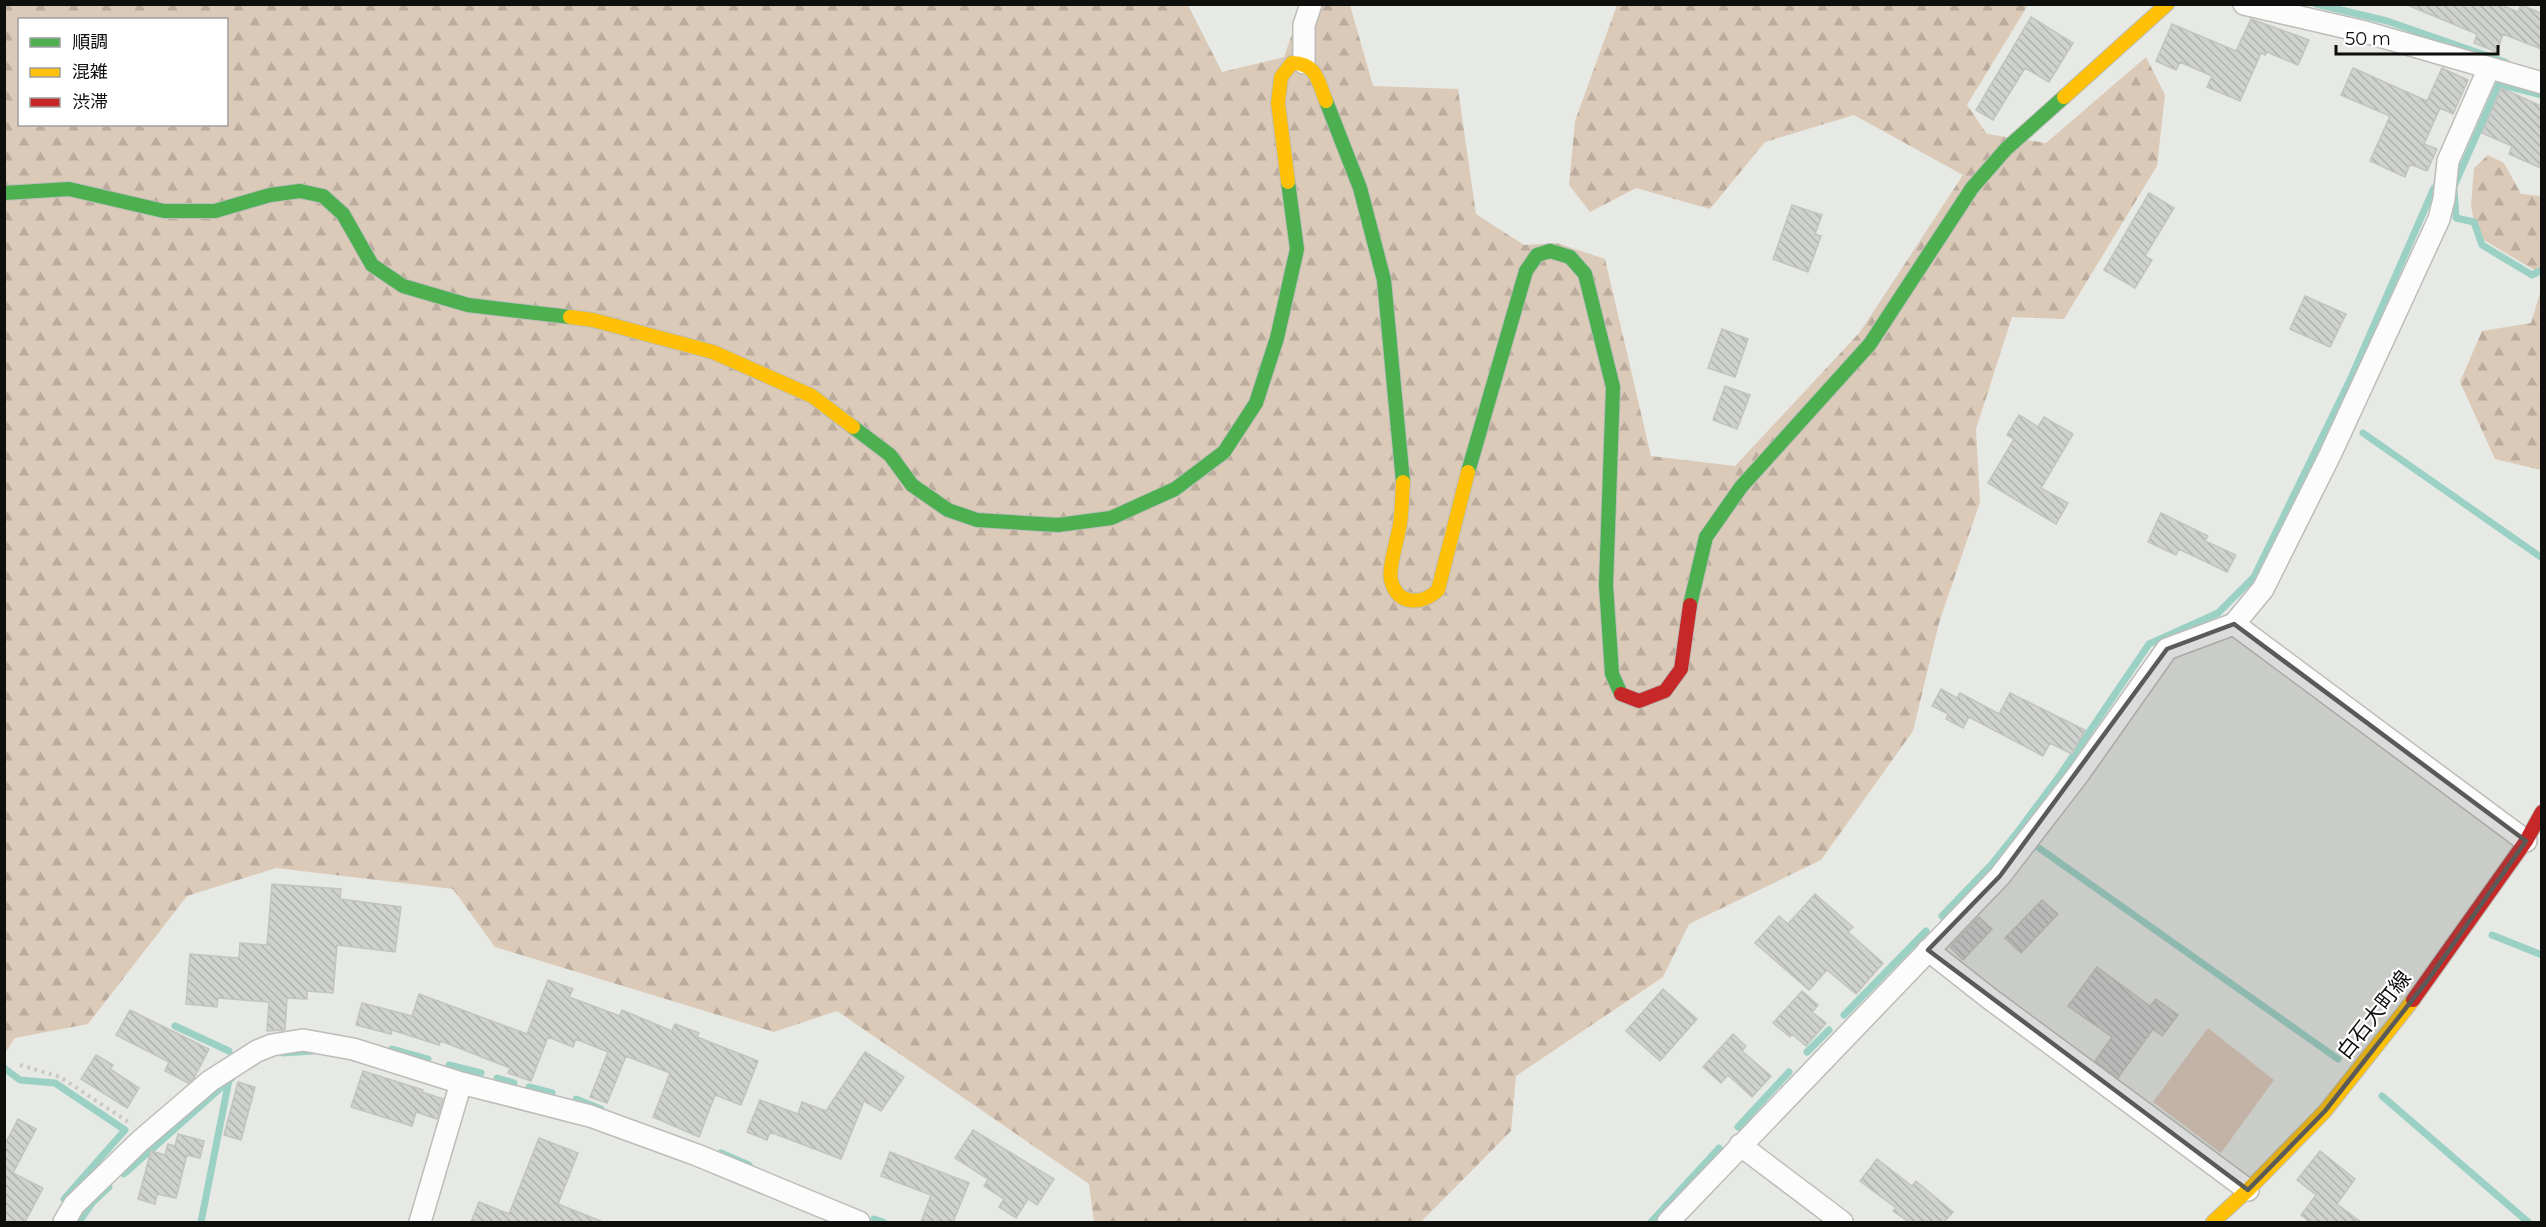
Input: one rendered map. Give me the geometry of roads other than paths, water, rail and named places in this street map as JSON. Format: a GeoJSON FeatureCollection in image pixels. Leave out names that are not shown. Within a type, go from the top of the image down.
{"type":"FeatureCollection","features":[{"type":"Feature","properties":{"kind":"street"},"geometry":{"type":"LineString","coordinates":[[1304,63],[1304,25],[1311,4]]}},
{"type":"Feature","properties":{"kind":"street"},"geometry":{"type":"LineString","coordinates":[[4,193],[69,189],[164,210],[195,211],[215,211],[270,195],[300,191],[322,196],[344,214],[372,265],[403,286],[468,305],[592,320],[713,352],[812,396],[890,455],[912,485],[948,510],[977,520],[1058,525],[1111,518],[1175,489],[1224,452],[1256,403],[1277,338],[1296,249],[1278,103],[1281,77],[1292,63],[1304,63],[1313,70],[1360,188],[1384,280],[1403,476],[1400,524],[1390,579],[1399,596],[1412,602],[1429,598],[1438,590],[1452,530],[1526,271],[1537,255],[1550,251],[1570,257],[1585,274],[1613,387],[1606,585],[1612,674],[1621,694],[1639,701],[1665,691],[1681,669],[1692,591],[1706,537],[1741,487],[1870,344],[1972,188],[1992,164],[2167,4]]}},
{"type":"Feature","properties":{"kind":"street"},"geometry":{"type":"LineString","coordinates":[[2244,4],[2365,32],[2541,83]]}},
{"type":"Feature","properties":{"kind":"street"},"geometry":{"type":"LineString","coordinates":[[1668,1222],[2000,876],[2078,775],[2167,649],[2234,624],[2264,588],[2325,465],[2434,230],[2445,189],[2448,161],[2500,71]]}},
{"type":"Feature","properties":{"kind":"street"},"geometry":{"type":"LineString","coordinates":[[2234,624],[2526,841]]}},
{"type":"Feature","properties":{"kind":"street","name":"白石大町線"},"geometry":{"type":"LineString","coordinates":[[2213,1222],[2248,1190],[2332,1102],[2428,980],[2526,841],[2541,812]]}},
{"type":"Feature","properties":{"kind":"street"},"geometry":{"type":"LineString","coordinates":[[1928,950],[2248,1190]]}},
{"type":"Feature","properties":{"kind":"street"},"geometry":{"type":"LineString","coordinates":[[64,1222],[74,1205],[140,1141],[210,1081],[256,1051],[272,1045],[303,1040],[353,1049],[461,1083],[590,1116],[698,1155],[859,1222]]}},
{"type":"Feature","properties":{"kind":"street"},"geometry":{"type":"LineString","coordinates":[[420,1222],[461,1083]]}},
{"type":"Feature","properties":{"kind":"street"},"geometry":{"type":"LineString","coordinates":[[1740,1145],[1842,1222]]}},
{"type":"Feature","properties":{"kind":"waterway"},"geometry":{"type":"LineString","coordinates":[[2316,4],[2387,21],[2505,62]]}},
{"type":"Feature","properties":{"kind":"waterway"},"geometry":{"type":"LineString","coordinates":[[2501,80],[2499,84],[2542,95]]}},
{"type":"Feature","properties":{"kind":"waterway"},"geometry":{"type":"LineString","coordinates":[[1942,916],[1992,864],[2016,834],[2060,775],[2149,644],[2218,613],[2254,577],[2350,380],[2434,188],[2454,186],[2499,84]]}},
{"type":"Feature","properties":{"kind":"waterway"},"geometry":{"type":"LineString","coordinates":[[2454,189],[2456,218],[2474,222],[2482,245],[2532,275],[2542,270]]}},
{"type":"Feature","properties":{"kind":"waterway"},"geometry":{"type":"LineString","coordinates":[[2363,433],[2542,558]]}},
{"type":"Feature","properties":{"kind":"waterway"},"geometry":{"type":"LineString","coordinates":[[2039,848],[2338,1059]]}},
{"type":"Feature","properties":{"kind":"waterway"},"geometry":{"type":"LineString","coordinates":[[1844,1015],[1926,931]]}},
{"type":"Feature","properties":{"kind":"waterway"},"geometry":{"type":"LineString","coordinates":[[2492,935],[2542,955]]}},
{"type":"Feature","properties":{"kind":"waterway"},"geometry":{"type":"LineString","coordinates":[[175,1026],[229,1051]]}},
{"type":"Feature","properties":{"kind":"waterway"},"geometry":{"type":"LineString","coordinates":[[1807,1052],[1829,1030]]}},
{"type":"Feature","properties":{"kind":"waterway"},"geometry":{"type":"LineString","coordinates":[[392,1049],[428,1059]]}},
{"type":"Feature","properties":{"kind":"waterway"},"geometry":{"type":"LineString","coordinates":[[283,1053],[313,1051]]}},
{"type":"Feature","properties":{"kind":"waterway"},"geometry":{"type":"LineString","coordinates":[[449,1065],[481,1073]]}},
{"type":"Feature","properties":{"kind":"waterway"},"geometry":{"type":"LineString","coordinates":[[4,1068],[20,1080],[55,1083],[125,1130],[64,1199]]}},
{"type":"Feature","properties":{"kind":"waterway"},"geometry":{"type":"LineString","coordinates":[[1738,1127],[1789,1072]]}},
{"type":"Feature","properties":{"kind":"waterway"},"geometry":{"type":"LineString","coordinates":[[124,1174],[232,1078]]}},
{"type":"Feature","properties":{"kind":"waterway"},"geometry":{"type":"LineString","coordinates":[[497,1078],[514,1083]]}},
{"type":"Feature","properties":{"kind":"waterway"},"geometry":{"type":"LineString","coordinates":[[201,1222],[229,1080]]}},
{"type":"Feature","properties":{"kind":"waterway"},"geometry":{"type":"LineString","coordinates":[[529,1087],[552,1093]]}},
{"type":"Feature","properties":{"kind":"waterway"},"geometry":{"type":"LineString","coordinates":[[2382,1096],[2528,1222]]}},
{"type":"Feature","properties":{"kind":"waterway"},"geometry":{"type":"LineString","coordinates":[[576,1099],[601,1109]]}},
{"type":"Feature","properties":{"kind":"waterway"},"geometry":{"type":"LineString","coordinates":[[1651,1222],[1719,1148]]}},
{"type":"Feature","properties":{"kind":"waterway"},"geometry":{"type":"LineString","coordinates":[[721,1153],[749,1165]]}},
{"type":"Feature","properties":{"kind":"waterway"},"geometry":{"type":"LineString","coordinates":[[79,1222],[92,1203],[109,1187]]}},
{"type":"Feature","properties":{"kind":"waterway"},"geometry":{"type":"LineString","coordinates":[[874,1219],[883,1222]]}}]}
